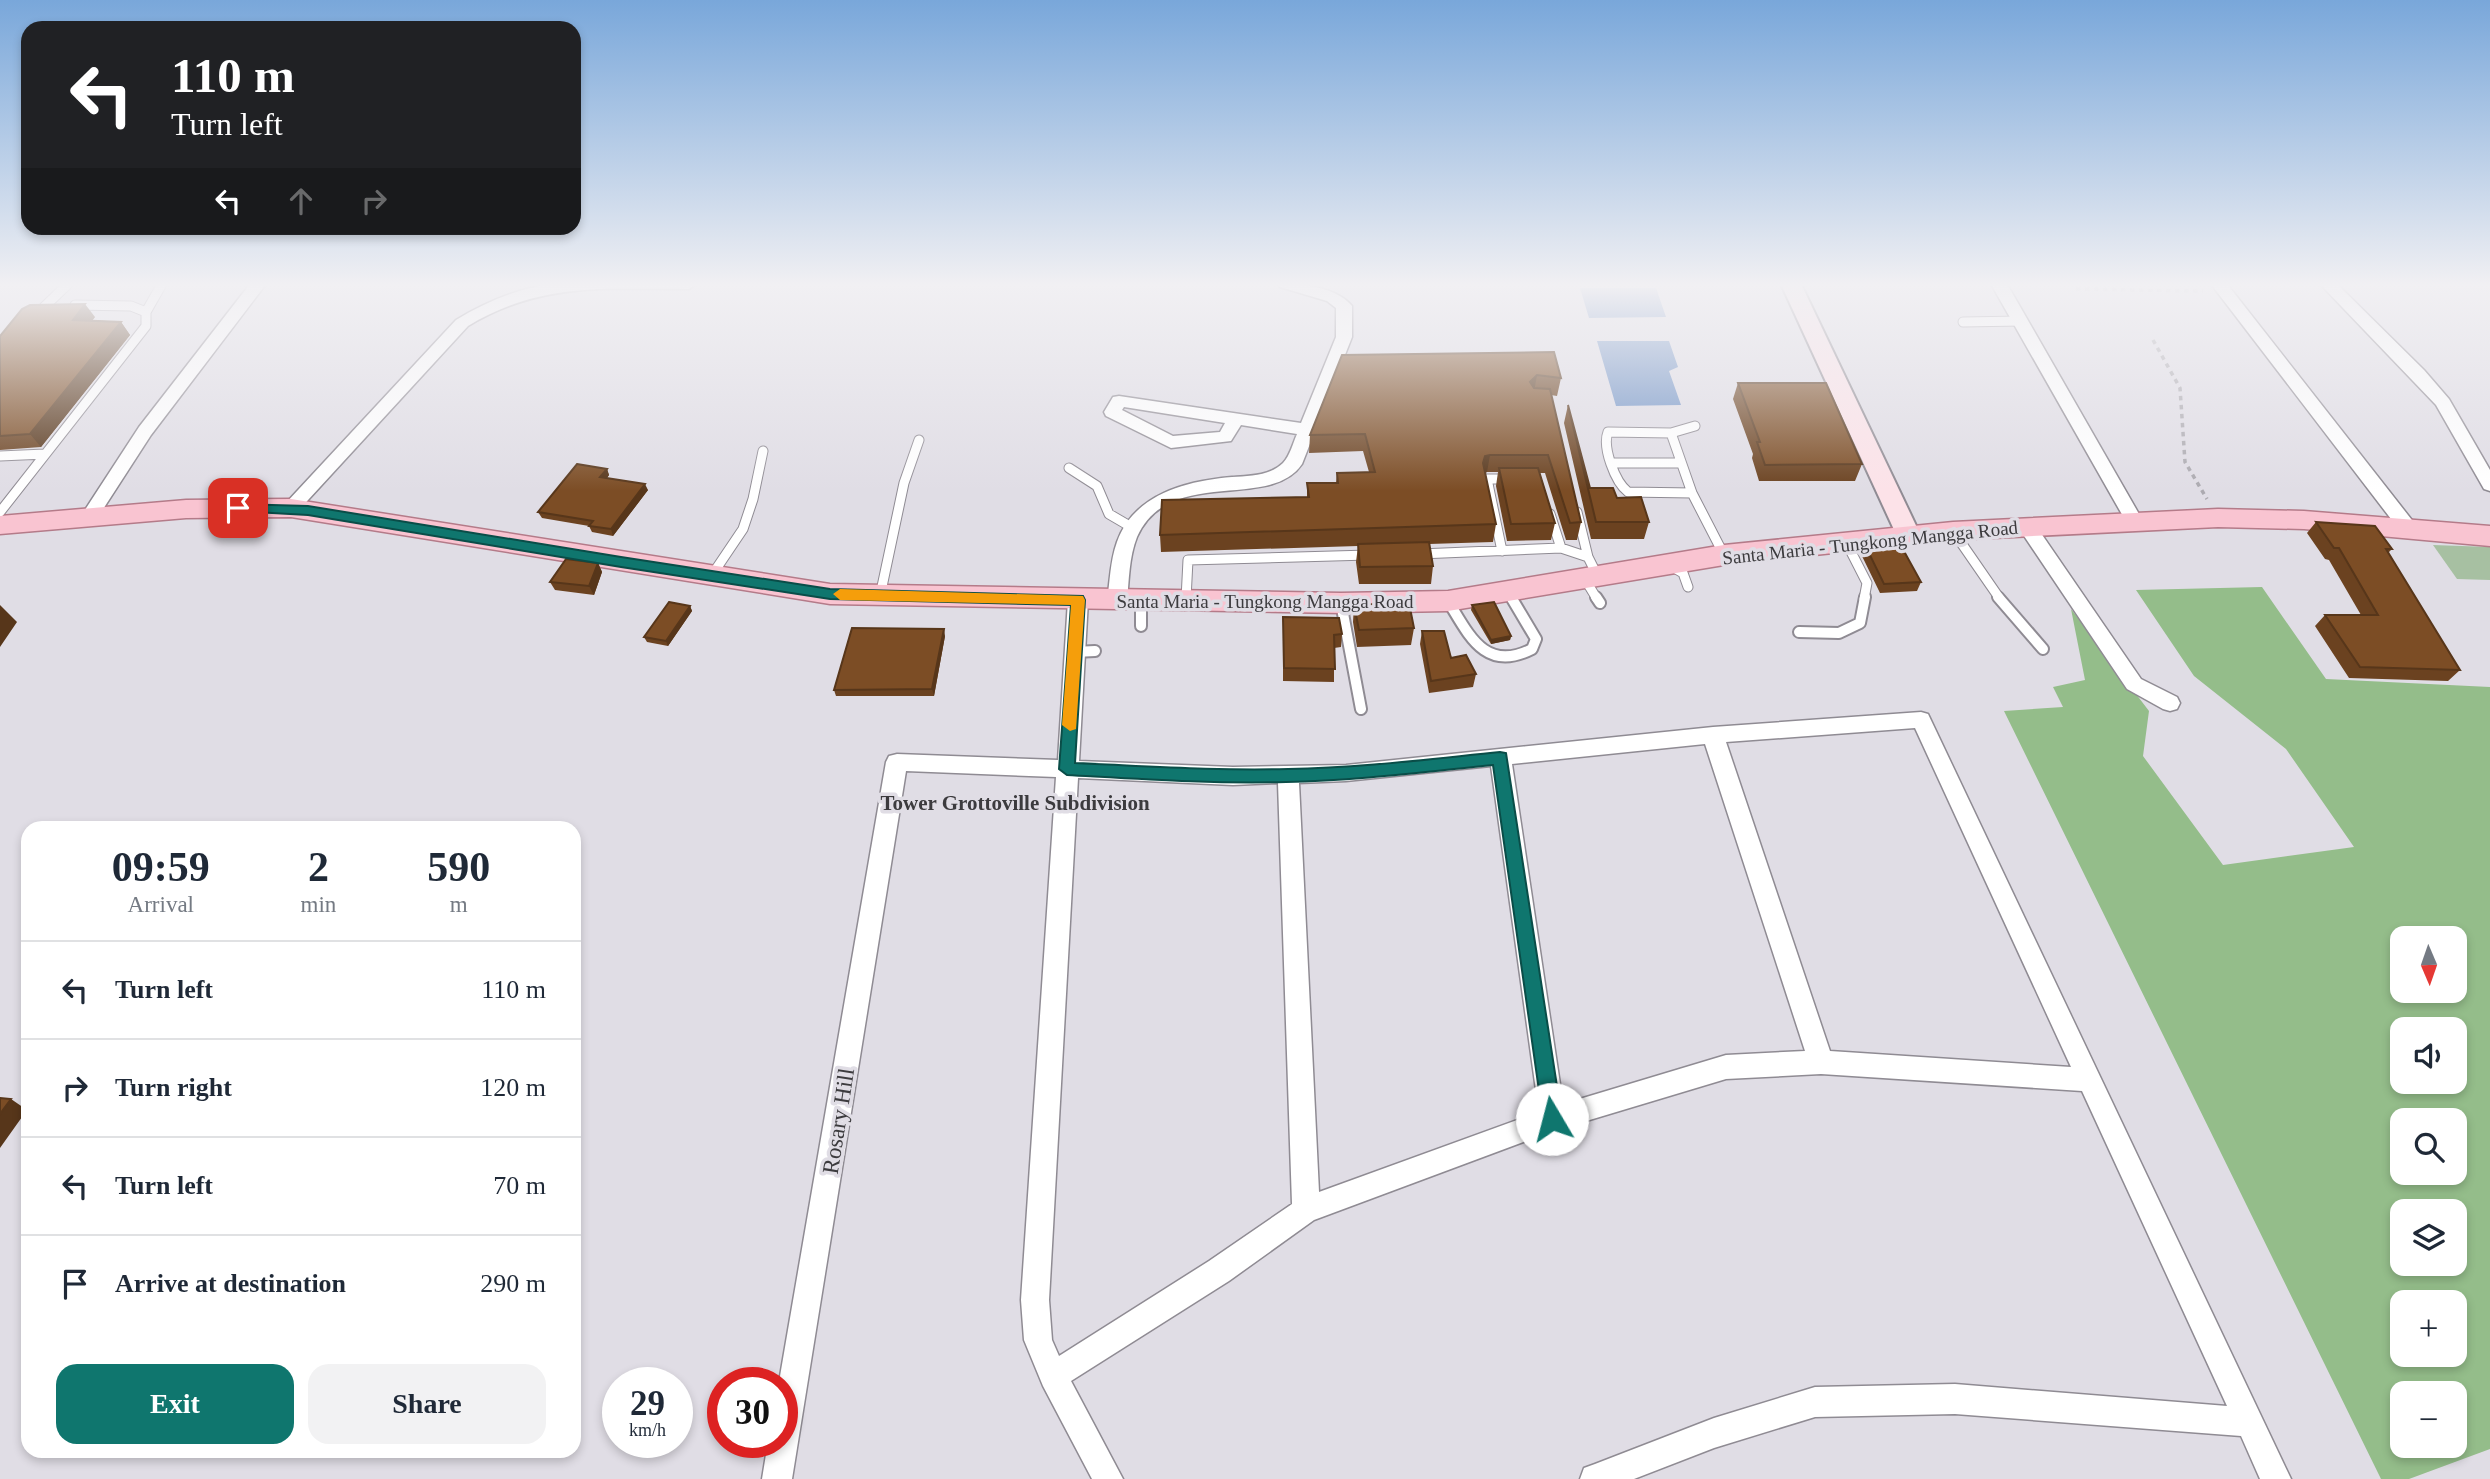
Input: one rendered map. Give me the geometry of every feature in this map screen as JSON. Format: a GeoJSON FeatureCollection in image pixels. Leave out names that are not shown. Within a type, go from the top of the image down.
{"type":"FeatureCollection","features":[{"type":"Feature","properties":{"kind":"main road","name":"Santa Maria - Tungkong Mangga Road"},"geometry":{"type":"LineString","coordinates":[[0,525],[186,509],[291,508],[781,588],[880,596],[1078,600],[1133,609],[1186,601],[1448,601],[1509,593],[1589,569],[1679,576],[1724,555],[1845,540],[2134,521],[2218,518],[2304,520],[2490,536]]}},
{"type":"Feature","properties":{"kind":"street"},"geometry":{"type":"LineString","coordinates":[[90,516],[145,431],[205,353]]}},
{"type":"Feature","properties":{"kind":"street"},"geometry":{"type":"LineString","coordinates":[[291,508],[434,353]]}},
{"type":"Feature","properties":{"kind":"street"},"geometry":{"type":"LineString","coordinates":[[1133,609],[1122,564],[1133,528],[1157,503],[1191,487],[1268,480],[1283,473],[1293,464],[1338,353]]}},
{"type":"Feature","properties":{"kind":"street"},"geometry":{"type":"LineString","coordinates":[[1823,353],[1908,534]]}},
{"type":"Feature","properties":{"kind":"street"},"geometry":{"type":"LineString","coordinates":[[2039,353],[2134,521]]}},
{"type":"Feature","properties":{"kind":"street"},"geometry":{"type":"LineString","coordinates":[[2272,353],[2408,528]]}},
{"type":"Feature","properties":{"kind":"street"},"geometry":{"type":"LineString","coordinates":[[2397,353],[2443,403],[2490,485]]}},
{"type":"Feature","properties":{"kind":"street"},"geometry":{"type":"LineString","coordinates":[[1237,418],[1225,437],[1171,442],[1112,412],[1119,401],[1237,418],[1308,430]]}},
{"type":"Feature","properties":{"kind":"street"},"geometry":{"type":"LineString","coordinates":[[2027,527],[2134,684],[2171,703]]}},
{"type":"Feature","properties":{"kind":"street"},"geometry":{"type":"LineString","coordinates":[[1078,600],[1085,651],[1067,769],[1035,1300],[1038,1340],[1053,1376],[1108,1479]]}},
{"type":"Feature","properties":{"kind":"street"},"geometry":{"type":"LineString","coordinates":[[1067,769],[1233,776],[1346,773],[1713,735],[1921,720],[2276,1479]]}},
{"type":"Feature","properties":{"kind":"street"},"geometry":{"type":"LineString","coordinates":[[1713,735],[1821,1062]]}},
{"type":"Feature","properties":{"kind":"street"},"geometry":{"type":"LineString","coordinates":[[1500,758],[1552,1119]]}},
{"type":"Feature","properties":{"kind":"street","name":"Rosary Hill"},"geometry":{"type":"LineString","coordinates":[[777,1479],[897,762],[1067,769]]}},
{"type":"Feature","properties":{"kind":"street"},"geometry":{"type":"LineString","coordinates":[[1288,776],[1306,1210]]}},
{"type":"Feature","properties":{"kind":"street"},"geometry":{"type":"LineString","coordinates":[[1053,1376],[1219,1271],[1306,1210],[1552,1119],[1726,1068],[1821,1062],[2091,1080]]}},
{"type":"Feature","properties":{"kind":"street"},"geometry":{"type":"LineString","coordinates":[[1595,1479],[1714,1433],[1815,1402],[1955,1399],[2250,1422]]}},
{"type":"Feature","properties":{"kind":"lane"},"geometry":{"type":"LineString","coordinates":[[0,512],[125,353]]}},
{"type":"Feature","properties":{"kind":"lane"},"geometry":{"type":"LineString","coordinates":[[1692,493],[1628,492],[1620,486],[1605,440],[1608,432],[1671,433],[1695,426]]}},
{"type":"Feature","properties":{"kind":"lane"},"geometry":{"type":"LineString","coordinates":[[1671,433],[1692,493],[1724,555]]}},
{"type":"Feature","properties":{"kind":"lane"},"geometry":{"type":"LineString","coordinates":[[880,596],[904,484],[919,440]]}},
{"type":"Feature","properties":{"kind":"lane"},"geometry":{"type":"LineString","coordinates":[[712,575],[743,529],[753,499],[763,451]]}},
{"type":"Feature","properties":{"kind":"lane"},"geometry":{"type":"LineString","coordinates":[[0,456],[45,454]]}},
{"type":"Feature","properties":{"kind":"lane"},"geometry":{"type":"LineString","coordinates":[[1611,463],[1681,463]]}},
{"type":"Feature","properties":{"kind":"lane"},"geometry":{"type":"LineString","coordinates":[[1069,468],[1097,486],[1109,514],[1133,528]]}},
{"type":"Feature","properties":{"kind":"lane"},"geometry":{"type":"LineString","coordinates":[[1502,551],[1487,480],[1514,479]]}},
{"type":"Feature","properties":{"kind":"lane"},"geometry":{"type":"LineString","coordinates":[[1547,502],[1560,548],[1589,569]]}},
{"type":"Feature","properties":{"kind":"lane"},"geometry":{"type":"LineString","coordinates":[[1576,504],[1589,569],[1600,603]]}},
{"type":"Feature","properties":{"kind":"lane"},"geometry":{"type":"LineString","coordinates":[[1953,531],[1991,586],[2042,649]]}},
{"type":"Feature","properties":{"kind":"lane"},"geometry":{"type":"LineString","coordinates":[[1799,632],[1839,632],[1860,623],[1867,583],[1845,540]]}},
{"type":"Feature","properties":{"kind":"lane"},"geometry":{"type":"LineString","coordinates":[[1402,554],[1560,548]]}},
{"type":"Feature","properties":{"kind":"lane"},"geometry":{"type":"LineString","coordinates":[[1186,601],[1188,560],[1375,555]]}},
{"type":"Feature","properties":{"kind":"lane"},"geometry":{"type":"LineString","coordinates":[[1448,601],[1480,650],[1499,658],[1529,652],[1535,647],[1536,639],[1509,593]]}},
{"type":"Feature","properties":{"kind":"lane"},"geometry":{"type":"LineString","coordinates":[[1341,603],[1362,709]]}},
{"type":"Feature","properties":{"kind":"path"},"geometry":{"type":"LineString","coordinates":[[2160,353],[2180,388],[2185,462],[2218,518]]}},
{"type":"Feature","properties":{"kind":"green space"},"geometry":{"type":"Polygon","coordinates":[[[2433,545],[2490,547],[2490,580],[2457,579],[2433,545]]]}},
{"type":"Feature","properties":{"kind":"green space"},"geometry":{"type":"Polygon","coordinates":[[[2262,587],[2326,679],[2490,687],[2490,1449],[2467,1458],[2467,1381],[2390,1381],[2390,1458],[2466,1458],[2409,1479],[2381,1479],[2004,711],[2063,707],[2053,687],[2085,680],[2071,609],[2149,711],[2143,756],[2223,865],[2354,847],[2286,749],[2194,676],[2136,590],[2262,587]]]}},
{"type":"Feature","properties":{"kind":"water"},"geometry":{"type":"Polygon","coordinates":[[[1601,353],[1673,353],[1678,367],[1669,371],[1681,405],[1616,406],[1601,353]]]}},
{"type":"Feature","properties":{"kind":"building"},"geometry":{"type":"Polygon","coordinates":[[[0,353],[96,353],[30,434],[0,436],[0,353]]]}},
{"type":"Feature","properties":{"kind":"building"},"geometry":{"type":"Polygon","coordinates":[[[1554,353],[1561,378],[1537,375],[1530,382],[1534,388],[1550,389],[1581,522],[1570,523],[1548,455],[1490,455],[1485,456],[1483,463],[1496,524],[1160,535],[1162,500],[1309,497],[1307,483],[1338,483],[1337,473],[1375,472],[1365,434],[1310,435],[1342,355],[1554,353]]]}},
{"type":"Feature","properties":{"kind":"building"},"geometry":{"type":"Polygon","coordinates":[[[1738,383],[1826,383],[1862,464],[1765,465],[1757,442],[1760,442],[1738,383]]]}},
{"type":"Feature","properties":{"kind":"building"},"geometry":{"type":"Polygon","coordinates":[[[1568,405],[1590,488],[1613,488],[1617,498],[1641,497],[1649,522],[1596,522],[1568,405]]]}},
{"type":"Feature","properties":{"kind":"building"},"geometry":{"type":"Polygon","coordinates":[[[577,464],[607,469],[600,477],[645,484],[611,529],[589,526],[593,521],[538,512],[577,464]]]}},
{"type":"Feature","properties":{"kind":"building"},"geometry":{"type":"Polygon","coordinates":[[[1499,468],[1538,468],[1555,523],[1511,524],[1499,468]]]}},
{"type":"Feature","properties":{"kind":"building"},"geometry":{"type":"Polygon","coordinates":[[[2316,522],[2375,526],[2392,549],[2386,549],[2460,670],[2360,667],[2325,615],[2378,615],[2339,548],[2334,548],[2316,522]]]}},
{"type":"Feature","properties":{"kind":"building"},"geometry":{"type":"Polygon","coordinates":[[[1429,542],[1433,566],[1360,567],[1358,544],[1429,542]]]}},
{"type":"Feature","properties":{"kind":"building"},"geometry":{"type":"Polygon","coordinates":[[[1900,544],[1921,582],[1884,584],[1865,545],[1900,544]]]}},
{"type":"Feature","properties":{"kind":"building"},"geometry":{"type":"Polygon","coordinates":[[[566,559],[598,563],[589,586],[550,582],[566,559]]]}},
{"type":"Feature","properties":{"kind":"building"},"geometry":{"type":"Polygon","coordinates":[[[669,602],[690,606],[666,641],[644,637],[669,602]]]}},
{"type":"Feature","properties":{"kind":"building"},"geometry":{"type":"Polygon","coordinates":[[[1494,602],[1511,636],[1491,640],[1472,605],[1494,602]]]}},
{"type":"Feature","properties":{"kind":"building"},"geometry":{"type":"Polygon","coordinates":[[[1409,603],[1414,628],[1359,630],[1354,605],[1409,603]]]}},
{"type":"Feature","properties":{"kind":"building"},"geometry":{"type":"Polygon","coordinates":[[[1283,617],[1339,618],[1342,634],[1334,635],[1335,669],[1284,668],[1283,617]]]}},
{"type":"Feature","properties":{"kind":"building"},"geometry":{"type":"Polygon","coordinates":[[[852,628],[944,629],[932,689],[834,690],[852,628]]]}},
{"type":"Feature","properties":{"kind":"building"},"geometry":{"type":"Polygon","coordinates":[[[1422,631],[1444,631],[1451,658],[1466,655],[1476,674],[1431,681],[1422,631]]]}},
{"type":"Feature","properties":{"kind":"building"},"geometry":{"type":"Polygon","coordinates":[[[0,1098],[11,1099],[0,1114],[0,1098]]]}},
{"type":"Feature","properties":{"kind":"slow traffic"},"geometry":{"type":"LineString","coordinates":[[840,594],[1078,600],[1070,725]]}},
{"type":"Feature","properties":{"kind":"district","name":"Tower Grottoville Subdivision"},"geometry":{"type":"Point","coordinates":[1015,803]}},
{"type":"Feature","properties":{"kind":"route"},"geometry":{"type":"LineString","coordinates":[[238,508],[308,510],[567,554],[830,594],[1078,600],[1067,769],[1288,776],[1500,758],[1552,1119]]}}]}
